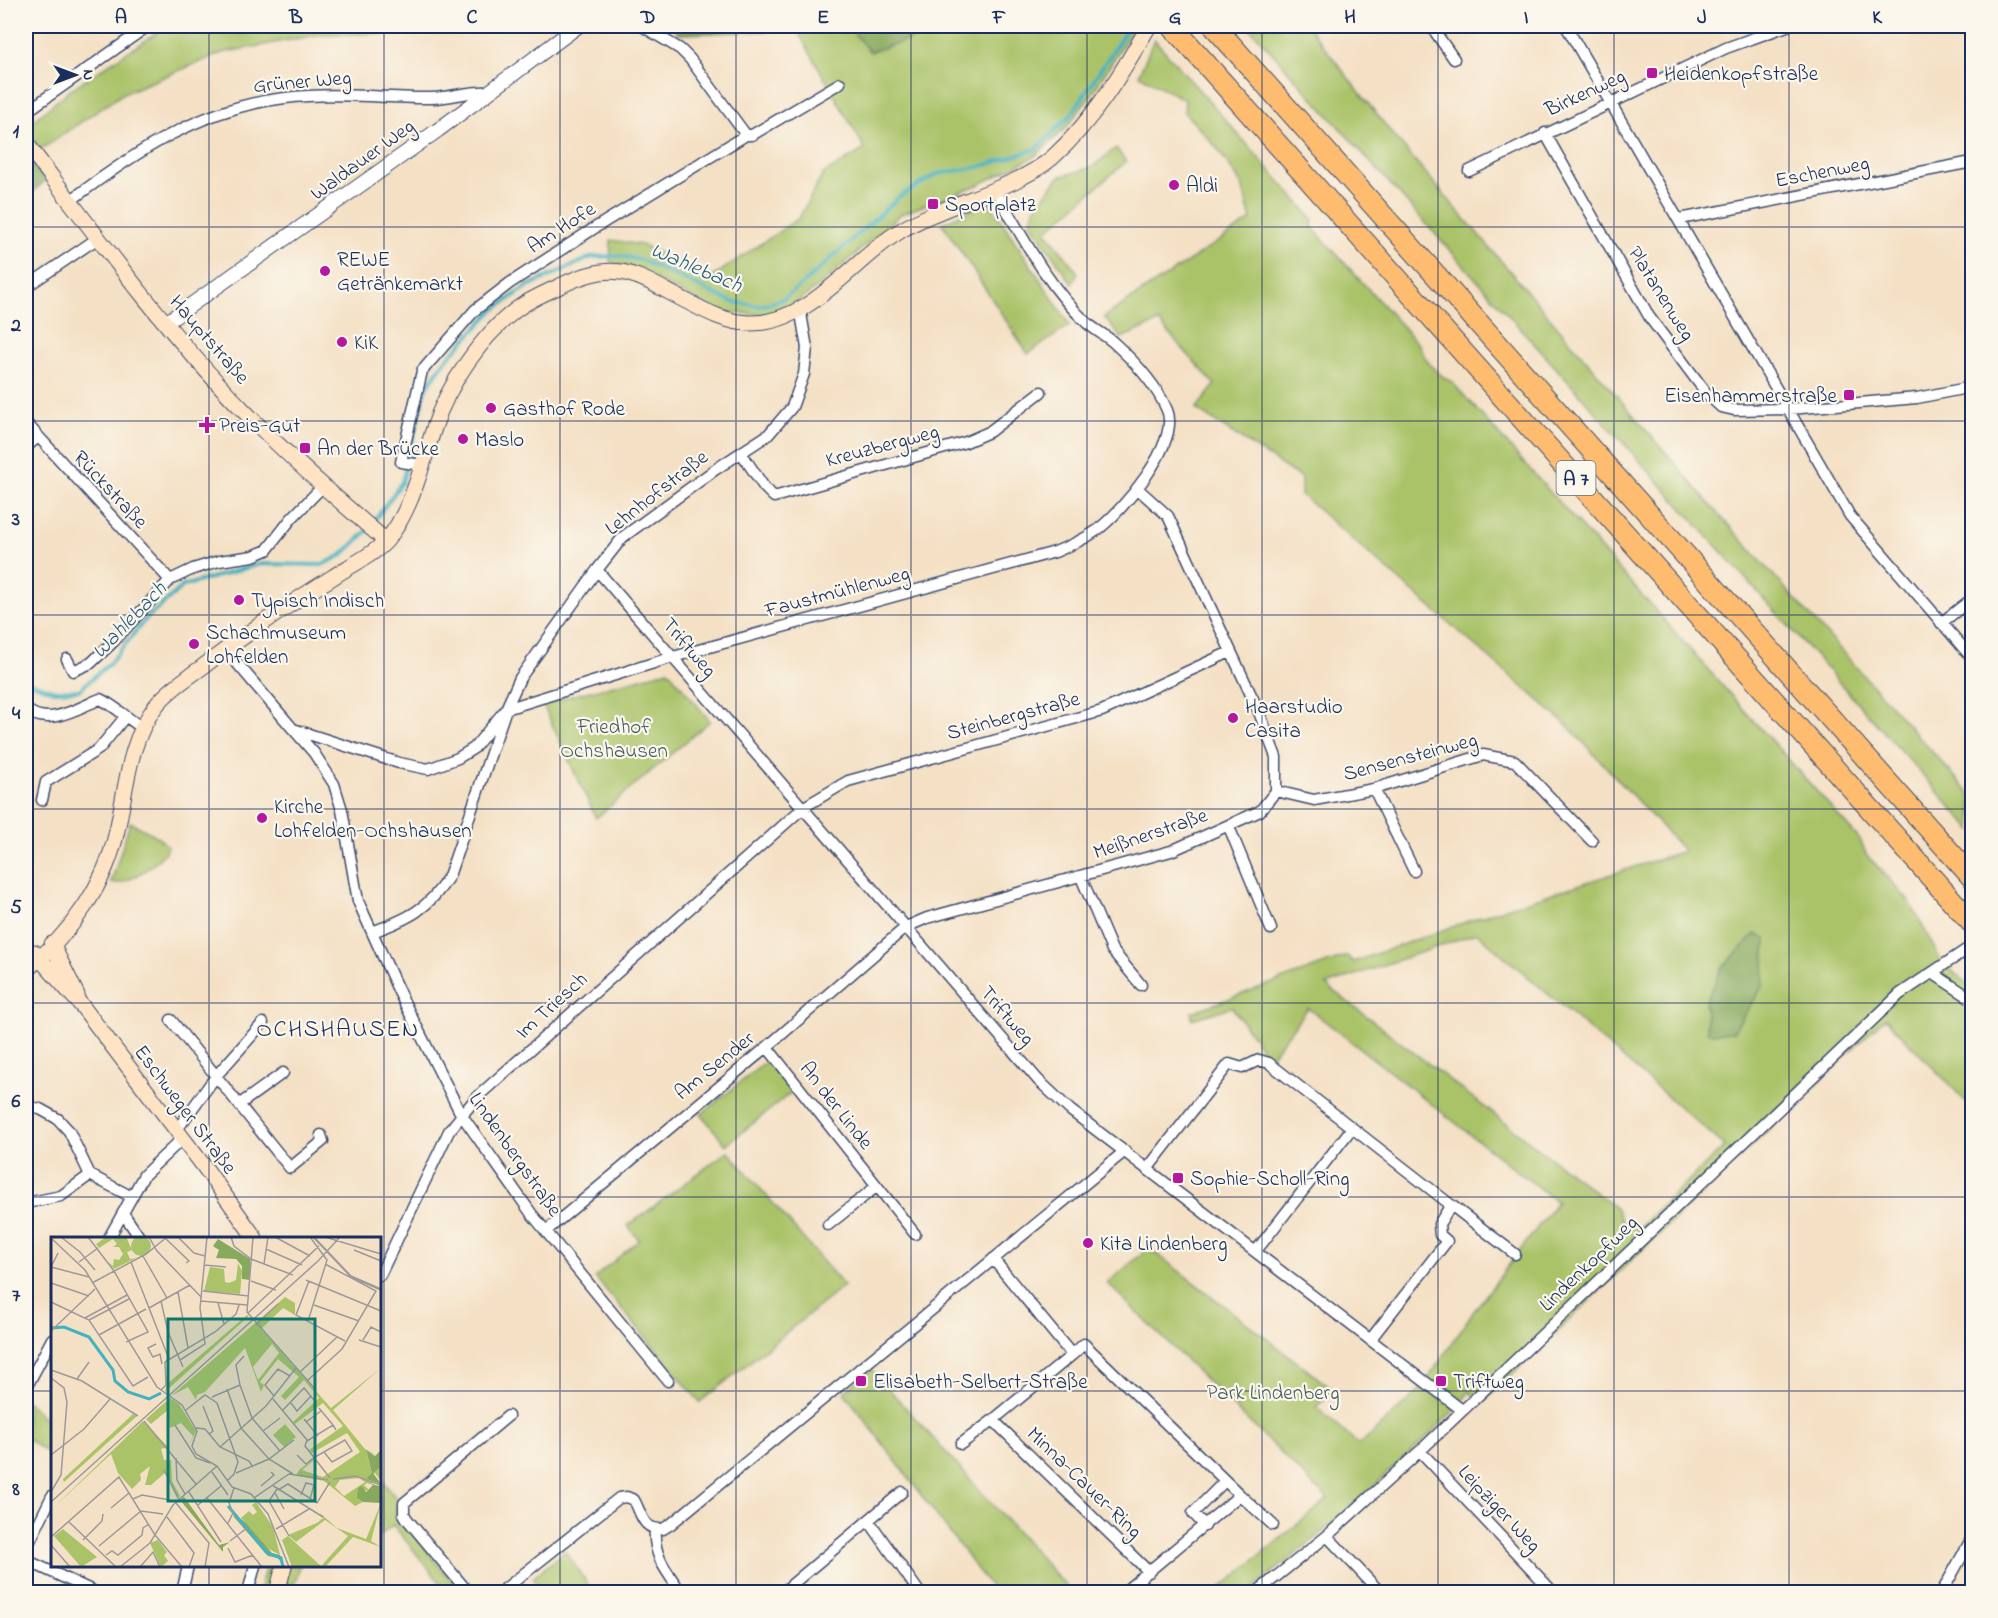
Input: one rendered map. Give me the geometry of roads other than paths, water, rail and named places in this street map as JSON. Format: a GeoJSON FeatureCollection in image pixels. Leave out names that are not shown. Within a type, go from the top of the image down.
{"type":"FeatureCollection","features":[{"type":"Feature","properties":{"kind":"highway","name":"A 7"},"geometry":{"type":"LineString","coordinates":[[1172,26],[1972,923]]}},
{"type":"Feature","properties":{"kind":"highway","name":"A 7"},"geometry":{"type":"LineString","coordinates":[[1214,26],[1972,877]]}},
{"type":"Feature","properties":{"kind":"main road"},"geometry":{"type":"LineString","coordinates":[[26,970],[33,956],[52,944],[82,911],[108,864],[118,825],[130,757],[142,728],[157,704],[225,649],[382,537],[405,509],[414,464],[443,402],[464,368],[514,311],[528,301],[586,273],[601,270],[633,275],[703,310],[734,321],[751,323],[769,321],[800,308],[899,231],[1050,160],[1076,134],[1101,103],[1149,26]]}},
{"type":"Feature","properties":{"kind":"main road","name":"Hauptstraße"},"geometry":{"type":"LineString","coordinates":[[26,143],[98,238],[245,412],[323,486],[382,537]]}},
{"type":"Feature","properties":{"kind":"main road","name":"Eschweger Straße"},"geometry":{"type":"LineString","coordinates":[[52,944],[82,1006]]}},
{"type":"Feature","properties":{"kind":"main road","name":"Eschweger Straße"},"geometry":{"type":"LineString","coordinates":[[33,956],[82,1006],[254,1237]]}},
{"type":"Feature","properties":{"kind":"main road"},"geometry":{"type":"LineString","coordinates":[[277,1593],[284,1567]]}},
{"type":"Feature","properties":{"kind":"street"},"geometry":{"type":"LineString","coordinates":[[26,112],[148,26]]}},
{"type":"Feature","properties":{"kind":"street","name":"Waldauer Weg"},"geometry":{"type":"LineString","coordinates":[[167,322],[490,92],[578,26]]}},
{"type":"Feature","properties":{"kind":"street"},"geometry":{"type":"LineString","coordinates":[[642,26],[680,49],[690,59],[746,135]]}},
{"type":"Feature","properties":{"kind":"street"},"geometry":{"type":"LineString","coordinates":[[1431,26],[1454,59]]}},
{"type":"Feature","properties":{"kind":"street"},"geometry":{"type":"LineString","coordinates":[[1566,26],[1851,516],[1972,658]]}},
{"type":"Feature","properties":{"kind":"street","name":"Birkenweg"},"geometry":{"type":"LineString","coordinates":[[1469,171],[1726,48],[1787,26]]}},
{"type":"Feature","properties":{"kind":"street","name":"Am Hofe"},"geometry":{"type":"LineString","coordinates":[[414,464],[401,462],[408,423],[422,371],[476,310],[510,283],[593,229],[746,135],[752,135],[840,83]]}},
{"type":"Feature","properties":{"kind":"street","name":"Grüner Weg"},"geometry":{"type":"LineString","coordinates":[[70,201],[154,142],[204,118],[232,109],[286,98],[353,95],[433,98],[479,90],[490,92]]}},
{"type":"Feature","properties":{"kind":"street","name":"Platanenweg"},"geometry":{"type":"LineString","coordinates":[[1545,133],[1650,318],[1707,394],[1721,407],[1734,410],[1790,409]]}},
{"type":"Feature","properties":{"kind":"street","name":"Eschenweg"},"geometry":{"type":"LineString","coordinates":[[1680,219],[1972,162]]}},
{"type":"Feature","properties":{"kind":"street","name":"Faustmühlenweg"},"geometry":{"type":"LineString","coordinates":[[506,709],[673,657],[1055,552],[1075,544],[1098,530],[1137,488],[1167,436],[1168,412],[1151,384],[1126,354],[1087,323],[1054,285],[994,188]]}},
{"type":"Feature","properties":{"kind":"street"},"geometry":{"type":"LineString","coordinates":[[26,287],[98,238]]}},
{"type":"Feature","properties":{"kind":"street","name":"Lehnhofstraße"},"geometry":{"type":"LineString","coordinates":[[506,709],[520,678],[623,537],[716,469],[768,435],[792,407],[804,374],[807,348],[800,308]]}},
{"type":"Feature","properties":{"kind":"street"},"geometry":{"type":"LineString","coordinates":[[1790,409],[1917,398],[1972,387]]}},
{"type":"Feature","properties":{"kind":"street","name":"Kreuzbergweg"},"geometry":{"type":"LineString","coordinates":[[742,454],[764,487],[774,497],[966,442],[989,432],[1041,392]]}},
{"type":"Feature","properties":{"kind":"street","name":"Rückstraße"},"geometry":{"type":"LineString","coordinates":[[26,423],[37,438],[170,580]]}},
{"type":"Feature","properties":{"kind":"street"},"geometry":{"type":"LineString","coordinates":[[26,447],[37,438]]}},
{"type":"Feature","properties":{"kind":"street"},"geometry":{"type":"LineString","coordinates":[[67,659],[73,671],[90,663],[170,580],[193,569],[219,561],[253,556],[267,550],[291,519],[323,486]]}},
{"type":"Feature","properties":{"kind":"street"},"geometry":{"type":"LineString","coordinates":[[1137,488],[1168,516],[1259,712],[1276,757],[1276,791]]}},
{"type":"Feature","properties":{"kind":"street","name":"Triftweg"},"geometry":{"type":"LineString","coordinates":[[597,570],[1038,1080],[1070,1110],[1462,1410]]}},
{"type":"Feature","properties":{"kind":"street"},"geometry":{"type":"LineString","coordinates":[[1941,623],[1972,599]]}},
{"type":"Feature","properties":{"kind":"street"},"geometry":{"type":"LineString","coordinates":[[225,649],[293,729],[399,763],[428,769],[458,758],[474,748],[506,709]]}},
{"type":"Feature","properties":{"kind":"street","name":"Steinbergstraße"},"geometry":{"type":"LineString","coordinates":[[804,807],[849,781],[1102,711],[1230,652]]}},
{"type":"Feature","properties":{"kind":"street"},"geometry":{"type":"LineString","coordinates":[[26,709],[44,718],[65,714],[100,699],[112,704],[142,728]]}},
{"type":"Feature","properties":{"kind":"street"},"geometry":{"type":"LineString","coordinates":[[372,932],[418,912],[437,896],[449,876],[506,709]]}},
{"type":"Feature","properties":{"kind":"street"},"geometry":{"type":"LineString","coordinates":[[42,800],[46,782],[99,749],[126,717]]}},
{"type":"Feature","properties":{"kind":"street","name":"Lindenbergstraße"},"geometry":{"type":"LineString","coordinates":[[293,729],[314,753],[333,784],[342,810],[358,901],[399,992],[461,1114],[473,1134],[546,1231],[668,1381]]}},
{"type":"Feature","properties":{"kind":"street","name":"Sensensteinweg"},"geometry":{"type":"LineString","coordinates":[[1276,791],[1314,800],[1374,789],[1483,755],[1494,755],[1515,761],[1592,841]]}},
{"type":"Feature","properties":{"kind":"street"},"geometry":{"type":"LineString","coordinates":[[1374,789],[1414,871]]}},
{"type":"Feature","properties":{"kind":"street","name":"Meißnerstraße"},"geometry":{"type":"LineString","coordinates":[[906,927],[927,918],[1171,851],[1260,811],[1276,791]]}},
{"type":"Feature","properties":{"kind":"street","name":"Im Triesch"},"geometry":{"type":"LineString","coordinates":[[381,1273],[449,1131],[461,1114],[495,1081],[804,807]]}},
{"type":"Feature","properties":{"kind":"street"},"geometry":{"type":"LineString","coordinates":[[1229,826],[1271,929]]}},
{"type":"Feature","properties":{"kind":"street"},"geometry":{"type":"LineString","coordinates":[[1081,877],[1112,950],[1141,985]]}},
{"type":"Feature","properties":{"kind":"street","name":"Am Sender"},"geometry":{"type":"LineString","coordinates":[[546,1231],[767,1047],[906,927]]}},
{"type":"Feature","properties":{"kind":"street","name":"Lindenkopfweg"},"geometry":{"type":"LineString","coordinates":[[1257,1593],[1327,1536],[1420,1451],[1899,994],[1934,974],[1972,946]]}},
{"type":"Feature","properties":{"kind":"street"},"geometry":{"type":"LineString","coordinates":[[1934,974],[1972,999]]}},
{"type":"Feature","properties":{"kind":"street"},"geometry":{"type":"LineString","coordinates":[[171,1020],[290,1168],[323,1141],[321,1135]]}},
{"type":"Feature","properties":{"kind":"street"},"geometry":{"type":"LineString","coordinates":[[109,1237],[144,1175],[179,1135],[216,1076],[262,1023]]}},
{"type":"Feature","properties":{"kind":"street","name":"An der Linde"},"geometry":{"type":"LineString","coordinates":[[767,1047],[915,1234]]}},
{"type":"Feature","properties":{"kind":"street"},"geometry":{"type":"LineString","coordinates":[[1148,1168],[1229,1064],[1242,1068],[1254,1062],[1264,1061],[1515,1254]]}},
{"type":"Feature","properties":{"kind":"street"},"geometry":{"type":"LineString","coordinates":[[240,1104],[283,1073]]}},
{"type":"Feature","properties":{"kind":"street"},"geometry":{"type":"LineString","coordinates":[[26,1106],[40,1109],[58,1119],[69,1131],[90,1175],[132,1197]]}},
{"type":"Feature","properties":{"kind":"street"},"geometry":{"type":"LineString","coordinates":[[1256,1251],[1352,1128]]}},
{"type":"Feature","properties":{"kind":"street"},"geometry":{"type":"LineString","coordinates":[[501,1593],[619,1498],[627,1497],[634,1500],[641,1518],[655,1530],[663,1530],[1125,1151]]}},
{"type":"Feature","properties":{"kind":"street"},"geometry":{"type":"LineString","coordinates":[[26,1203],[61,1196],[90,1175]]}},
{"type":"Feature","properties":{"kind":"street"},"geometry":{"type":"LineString","coordinates":[[828,1225],[877,1186]]}},
{"type":"Feature","properties":{"kind":"street"},"geometry":{"type":"LineString","coordinates":[[1371,1340],[1447,1241],[1440,1234],[1439,1224],[1452,1205]]}},
{"type":"Feature","properties":{"kind":"street"},"geometry":{"type":"LineString","coordinates":[[123,1213],[139,1237]]}},
{"type":"Feature","properties":{"kind":"street"},"geometry":{"type":"LineString","coordinates":[[993,1259],[1072,1355],[1084,1344],[1273,1525]]}},
{"type":"Feature","properties":{"kind":"street"},"geometry":{"type":"LineString","coordinates":[[26,1388],[51,1341]]}},
{"type":"Feature","properties":{"kind":"street","name":"Minna-Cauer-Ring"},"geometry":{"type":"LineString","coordinates":[[961,1444],[1072,1355]]}},
{"type":"Feature","properties":{"kind":"street"},"geometry":{"type":"LineString","coordinates":[[468,1593],[404,1514],[405,1503],[508,1416]]}},
{"type":"Feature","properties":{"kind":"street","name":"Minna-Cauer-Ring"},"geometry":{"type":"LineString","coordinates":[[993,1420],[1149,1572]]}},
{"type":"Feature","properties":{"kind":"street","name":"Leipziger Weg"},"geometry":{"type":"LineString","coordinates":[[1420,1451],[1553,1593]]}},
{"type":"Feature","properties":{"kind":"street"},"geometry":{"type":"LineString","coordinates":[[1205,1526],[1193,1513],[1225,1481]]}},
{"type":"Feature","properties":{"kind":"street"},"geometry":{"type":"LineString","coordinates":[[783,1593],[902,1492]]}},
{"type":"Feature","properties":{"kind":"street"},"geometry":{"type":"LineString","coordinates":[[1124,1593],[1240,1495]]}},
{"type":"Feature","properties":{"kind":"street"},"geometry":{"type":"LineString","coordinates":[[26,1549],[51,1498]]}},
{"type":"Feature","properties":{"kind":"street"},"geometry":{"type":"LineString","coordinates":[[869,1521],[919,1593]]}},
{"type":"Feature","properties":{"kind":"street"},"geometry":{"type":"LineString","coordinates":[[655,1530],[654,1548],[659,1560],[681,1593]]}},
{"type":"Feature","properties":{"kind":"street"},"geometry":{"type":"LineString","coordinates":[[1327,1536],[1380,1593]]}},
{"type":"Feature","properties":{"kind":"street"},"geometry":{"type":"LineString","coordinates":[[1942,1593],[1972,1538]]}},
{"type":"Feature","properties":{"kind":"street"},"geometry":{"type":"LineString","coordinates":[[26,1560],[95,1593]]}},
{"type":"Feature","properties":{"kind":"street"},"geometry":{"type":"LineString","coordinates":[[182,1593],[188,1567]]}},
{"type":"Feature","properties":{"kind":"street"},"geometry":{"type":"LineString","coordinates":[[248,1593],[255,1567]]}},
{"type":"Feature","properties":{"kind":"waterway","name":"Wahlebach"},"geometry":{"type":"LineString","coordinates":[[372,524],[402,482],[426,388],[445,361],[492,311],[528,286],[592,257],[620,256],[641,260],[732,302],[760,306],[783,299],[804,283],[899,197],[937,174],[979,167],[1036,149],[1071,115],[1129,26]]}},
{"type":"Feature","properties":{"kind":"waterway","name":"Wahlebach"},"geometry":{"type":"LineString","coordinates":[[26,681],[54,691],[79,690],[110,663],[145,620],[183,586],[260,564],[322,565],[342,555],[368,530]]}},
{"type":"Feature","properties":{"kind":"place","name":"Heidenkopfstraße"},"geometry":{"type":"Point","coordinates":[1652,73]}},
{"type":"Feature","properties":{"kind":"place","name":"Aldi"},"geometry":{"type":"Point","coordinates":[1174,185]}},
{"type":"Feature","properties":{"kind":"place","name":"Sportplatz"},"geometry":{"type":"Point","coordinates":[933,204]}},
{"type":"Feature","properties":{"kind":"place","name":"REWE Getränkemarkt"},"geometry":{"type":"Point","coordinates":[325,271]}},
{"type":"Feature","properties":{"kind":"place","name":"KiK"},"geometry":{"type":"Point","coordinates":[342,342]}},
{"type":"Feature","properties":{"kind":"place","name":"Eisenhammerstraße"},"geometry":{"type":"Point","coordinates":[1849,395]}},
{"type":"Feature","properties":{"kind":"place","name":"Gasthof Rode"},"geometry":{"type":"Point","coordinates":[491,408]}},
{"type":"Feature","properties":{"kind":"place","name":"Preis-Gut"},"geometry":{"type":"Point","coordinates":[207,425]}},
{"type":"Feature","properties":{"kind":"place","name":"Maslo"},"geometry":{"type":"Point","coordinates":[463,439]}},
{"type":"Feature","properties":{"kind":"place","name":"An der Brücke"},"geometry":{"type":"Point","coordinates":[305,448]}},
{"type":"Feature","properties":{"kind":"place","name":"Typisch Indisch"},"geometry":{"type":"Point","coordinates":[239,600]}},
{"type":"Feature","properties":{"kind":"place","name":"Schachmuseum Lohfelden"},"geometry":{"type":"Point","coordinates":[194,644]}},
{"type":"Feature","properties":{"kind":"place","name":"Haarstudio Casita"},"geometry":{"type":"Point","coordinates":[1233,718]}},
{"type":"Feature","properties":{"kind":"place","name":"Kirche Lohfelden-Ochshausen"},"geometry":{"type":"Point","coordinates":[262,818]}},
{"type":"Feature","properties":{"kind":"place","name":"Sophie-Scholl-Ring"},"geometry":{"type":"Point","coordinates":[1178,1178]}},
{"type":"Feature","properties":{"kind":"place","name":"Kita Lindenberg"},"geometry":{"type":"Point","coordinates":[1088,1243]}},
{"type":"Feature","properties":{"kind":"place","name":"Elisabeth-Selbert-Straße"},"geometry":{"type":"Point","coordinates":[861,1381]}},
{"type":"Feature","properties":{"kind":"place","name":"Triftweg"},"geometry":{"type":"Point","coordinates":[1441,1381]}},
{"type":"Feature","properties":{"kind":"district","name":"OCHSHAUSEN"},"geometry":{"type":"Point","coordinates":[338,1028]}},
{"type":"Feature","properties":{"kind":"park label","name":"Friedhof Ochshausen"},"geometry":{"type":"Point","coordinates":[614,738]}},
{"type":"Feature","properties":{"kind":"park label","name":"Park Lindenberg"},"geometry":{"type":"Point","coordinates":[1273,1392]}}]}
